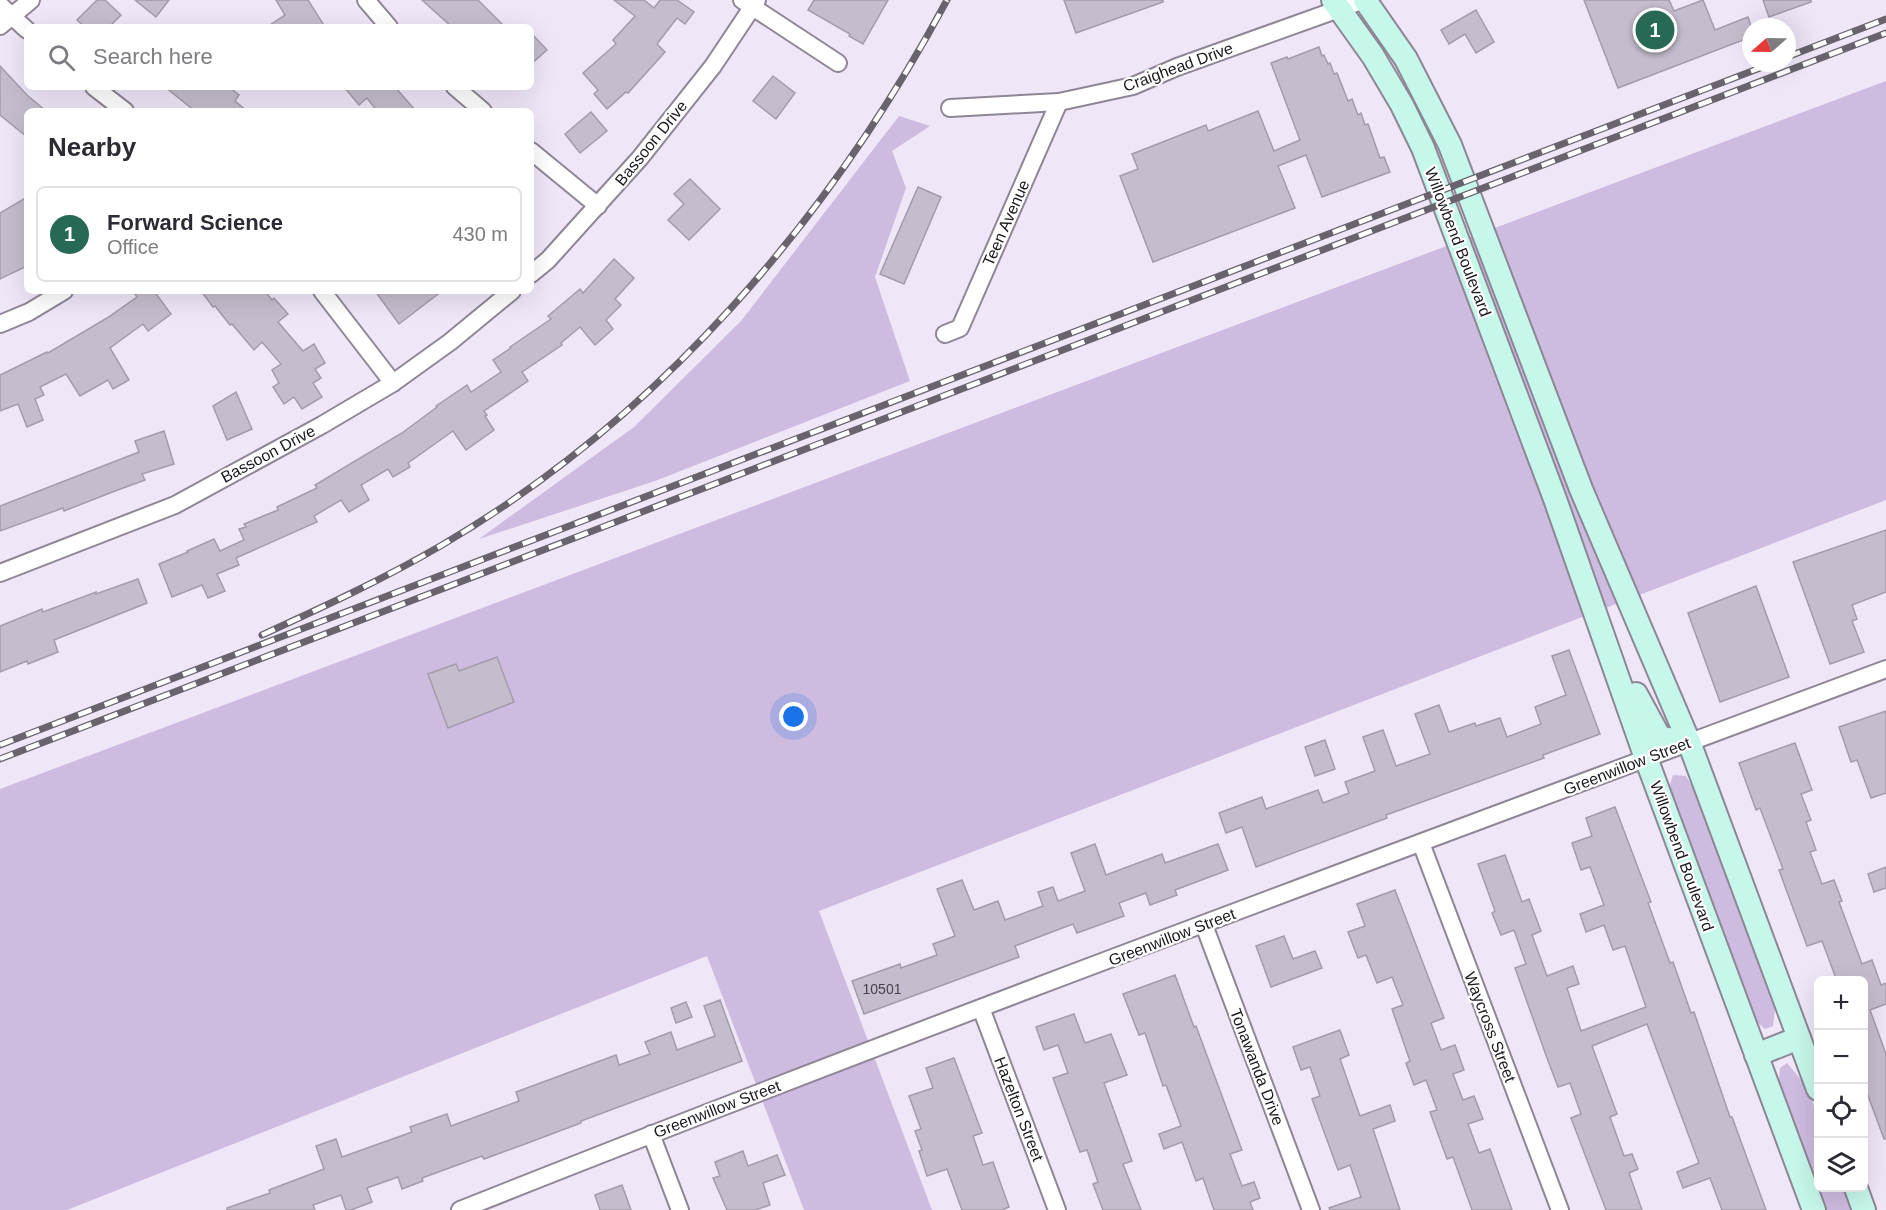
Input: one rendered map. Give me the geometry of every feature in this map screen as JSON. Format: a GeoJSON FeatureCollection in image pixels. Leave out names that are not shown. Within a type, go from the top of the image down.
{"type":"FeatureCollection","features":[{"type":"Feature","properties":{"kind":"main road","name":"Willowbend Boulevard"},"geometry":{"type":"LineString","coordinates":[[1365,0],[1406,59],[1450,145],[1581,489],[1689,742],[1816,1084]]}},
{"type":"Feature","properties":{"kind":"main road","name":"Willowbend Boulevard"},"geometry":{"type":"LineString","coordinates":[[1335,4],[1373,56],[1402,105],[1422,148],[1555,500],[1646,758],[1814,1210]]}},
{"type":"Feature","properties":{"kind":"main road"},"geometry":{"type":"LineString","coordinates":[[1555,500],[1581,489]]}},
{"type":"Feature","properties":{"kind":"main road"},"geometry":{"type":"LineString","coordinates":[[1604,637],[1625,669],[1660,738],[1689,742]]}},
{"type":"Feature","properties":{"kind":"main road"},"geometry":{"type":"LineString","coordinates":[[1756,1055],[1799,1038]]}},
{"type":"Feature","properties":{"kind":"main road"},"geometry":{"type":"LineString","coordinates":[[1857,1192],[1864,1210]]}},
{"type":"Feature","properties":{"kind":"street"},"geometry":{"type":"LineString","coordinates":[[24,28],[4,16],[31,0]]}},
{"type":"Feature","properties":{"kind":"street"},"geometry":{"type":"LineString","coordinates":[[366,0],[386,24]]}},
{"type":"Feature","properties":{"kind":"street","name":"Craighead Drive"},"geometry":{"type":"LineString","coordinates":[[950,108],[1059,102],[1133,86],[1335,4],[1365,0]]}},
{"type":"Feature","properties":{"kind":"street"},"geometry":{"type":"LineString","coordinates":[[751,3],[838,63]]}},
{"type":"Feature","properties":{"kind":"street","name":"Bassoon Drive"},"geometry":{"type":"LineString","coordinates":[[534,272],[548,260],[640,158],[712,66],[751,3]]}},
{"type":"Feature","properties":{"kind":"street"},"geometry":{"type":"LineString","coordinates":[[98,90],[121,108]]}},
{"type":"Feature","properties":{"kind":"street"},"geometry":{"type":"LineString","coordinates":[[458,90],[480,108]]}},
{"type":"Feature","properties":{"kind":"street","name":"Teen Avenue"},"geometry":{"type":"LineString","coordinates":[[945,334],[960,328],[1059,102]]}},
{"type":"Feature","properties":{"kind":"street"},"geometry":{"type":"LineString","coordinates":[[534,153],[598,206]]}},
{"type":"Feature","properties":{"kind":"street"},"geometry":{"type":"LineString","coordinates":[[0,324],[29,312],[59,294]]}},
{"type":"Feature","properties":{"kind":"street"},"geometry":{"type":"LineString","coordinates":[[324,294],[393,383]]}},
{"type":"Feature","properties":{"kind":"street","name":"Bassoon Drive"},"geometry":{"type":"LineString","coordinates":[[0,573],[175,505],[322,425],[393,383],[450,342],[508,294]]}},
{"type":"Feature","properties":{"kind":"street","name":"Greenwillow Street"},"geometry":{"type":"LineString","coordinates":[[460,1210],[651,1134],[981,1008],[1886,669]]}},
{"type":"Feature","properties":{"kind":"street","name":"Waycross Street"},"geometry":{"type":"LineString","coordinates":[[1420,843],[1560,1210]]}},
{"type":"Feature","properties":{"kind":"street","name":"Tonawanda Drive"},"geometry":{"type":"LineString","coordinates":[[1204,925],[1311,1210]]}},
{"type":"Feature","properties":{"kind":"street","name":"Hazelton Street"},"geometry":{"type":"LineString","coordinates":[[981,1008],[1057,1210]]}},
{"type":"Feature","properties":{"kind":"street"},"geometry":{"type":"LineString","coordinates":[[651,1134],[680,1210]]}},
{"type":"Feature","properties":{"kind":"shaded area"},"geometry":{"type":"Polygon","coordinates":[[[1886,81],[1886,500],[819,911],[932,1210],[804,1210],[707,956],[67,1210],[0,1210],[0,789],[1886,81]]]}},
{"type":"Feature","properties":{"kind":"shaded area"},"geometry":{"type":"Polygon","coordinates":[[[899,116],[930,126],[892,151],[906,188],[875,277],[910,381],[655,481],[479,539],[634,427],[741,321],[899,116]]]}},
{"type":"Feature","properties":{"kind":"shaded area"},"geometry":{"type":"Polygon","coordinates":[[[1673,775],[1686,776],[1701,802],[1776,1000],[1773,1026],[1765,1029],[1749,1015],[1668,791],[1673,775]]]}},
{"type":"Feature","properties":{"kind":"shaded area"},"geometry":{"type":"Polygon","coordinates":[[[1787,1063],[1807,1087],[1814,1106],[1814,1187],[1778,1094],[1780,1068],[1787,1063]]]}},
{"type":"Feature","properties":{"kind":"shaded area"},"geometry":{"type":"Polygon","coordinates":[[[1816,1192],[1846,1192],[1853,1210],[1823,1210],[1816,1192]]]}},
{"type":"Feature","properties":{"kind":"building"},"geometry":{"type":"Polygon","coordinates":[[[97,0],[105,0],[121,15],[112,24],[82,24],[77,20],[97,0]]]}},
{"type":"Feature","properties":{"kind":"building"},"geometry":{"type":"Polygon","coordinates":[[[135,0],[169,0],[156,17],[135,0]]]}},
{"type":"Feature","properties":{"kind":"building"},"geometry":{"type":"Polygon","coordinates":[[[276,0],[308,0],[323,24],[272,24],[285,15],[276,0]]]}},
{"type":"Feature","properties":{"kind":"building"},"geometry":{"type":"Polygon","coordinates":[[[422,0],[478,0],[502,24],[449,24],[422,0]]]}},
{"type":"Feature","properties":{"kind":"building"},"geometry":{"type":"Polygon","coordinates":[[[614,0],[644,0],[654,8],[660,0],[677,0],[694,12],[685,24],[677,18],[657,44],[665,52],[628,93],[626,92],[607,109],[594,94],[598,90],[583,73],[616,44],[613,40],[635,16],[614,0]]]}},
{"type":"Feature","properties":{"kind":"building"},"geometry":{"type":"Polygon","coordinates":[[[814,0],[888,0],[863,44],[808,10],[814,0]]]}},
{"type":"Feature","properties":{"kind":"building"},"geometry":{"type":"Polygon","coordinates":[[[1064,0],[1163,0],[1163,2],[1076,33],[1064,0]]]}},
{"type":"Feature","properties":{"kind":"building"},"geometry":{"type":"Polygon","coordinates":[[[1584,0],[1669,0],[1674,11],[1703,0],[1715,30],[1742,19],[1742,40],[1618,88],[1584,0]]]}},
{"type":"Feature","properties":{"kind":"building"},"geometry":{"type":"Polygon","coordinates":[[[1763,0],[1811,0],[1811,2],[1769,17],[1763,0]]]}},
{"type":"Feature","properties":{"kind":"building"},"geometry":{"type":"Polygon","coordinates":[[[1476,10],[1494,42],[1476,53],[1465,34],[1449,44],[1441,30],[1476,10]]]}},
{"type":"Feature","properties":{"kind":"building"},"geometry":{"type":"Polygon","coordinates":[[[534,36],[547,50],[534,61],[534,36]]]}},
{"type":"Feature","properties":{"kind":"building"},"geometry":{"type":"Polygon","coordinates":[[[1319,47],[1322,56],[1324,55],[1328,64],[1330,63],[1334,74],[1337,73],[1348,101],[1352,99],[1358,115],[1361,113],[1365,125],[1368,124],[1380,158],[1384,157],[1390,172],[1322,197],[1306,155],[1278,166],[1295,208],[1153,262],[1120,176],[1138,169],[1132,154],[1206,125],[1208,131],[1258,111],[1274,151],[1300,140],[1271,63],[1319,47]]]}},
{"type":"Feature","properties":{"kind":"building"},"geometry":{"type":"Polygon","coordinates":[[[0,66],[42,108],[24,108],[24,135],[0,115],[0,66]]]}},
{"type":"Feature","properties":{"kind":"building"},"geometry":{"type":"Polygon","coordinates":[[[773,76],[795,93],[776,119],[753,101],[773,76]]]}},
{"type":"Feature","properties":{"kind":"building"},"geometry":{"type":"Polygon","coordinates":[[[169,90],[233,90],[239,95],[235,101],[243,108],[191,108],[169,90]]]}},
{"type":"Feature","properties":{"kind":"building"},"geometry":{"type":"Polygon","coordinates":[[[346,90],[398,90],[413,108],[375,108],[367,98],[359,105],[346,90]]]}},
{"type":"Feature","properties":{"kind":"building"},"geometry":{"type":"Polygon","coordinates":[[[591,112],[607,131],[580,153],[565,134],[591,112]]]}},
{"type":"Feature","properties":{"kind":"building"},"geometry":{"type":"Polygon","coordinates":[[[690,179],[720,209],[689,240],[668,220],[684,204],[674,194],[690,179]]]}},
{"type":"Feature","properties":{"kind":"building"},"geometry":{"type":"Polygon","coordinates":[[[918,187],[941,197],[904,284],[880,274],[918,187]]]}},
{"type":"Feature","properties":{"kind":"building"},"geometry":{"type":"Polygon","coordinates":[[[24,199],[24,267],[0,279],[0,213],[24,199]]]}},
{"type":"Feature","properties":{"kind":"building"},"geometry":{"type":"Polygon","coordinates":[[[614,259],[634,278],[615,299],[621,305],[606,320],[613,329],[595,345],[580,327],[561,343],[562,345],[522,372],[528,381],[484,411],[494,430],[466,450],[453,431],[408,463],[410,467],[393,477],[388,469],[361,485],[369,500],[349,512],[341,500],[314,516],[317,522],[236,558],[239,565],[217,574],[225,591],[208,598],[202,585],[172,597],[159,564],[214,539],[220,551],[244,540],[239,529],[246,527],[244,524],[278,510],[277,507],[317,488],[315,485],[402,433],[467,385],[471,392],[501,372],[493,360],[551,319],[548,316],[580,289],[583,293],[614,259]]]}},
{"type":"Feature","properties":{"kind":"building"},"geometry":{"type":"Polygon","coordinates":[[[135,294],[156,294],[171,314],[148,331],[143,324],[110,348],[129,380],[113,389],[108,380],[80,396],[66,374],[40,387],[44,395],[35,399],[43,420],[27,427],[18,404],[0,411],[0,375],[48,353],[137,297],[135,294]]]}},
{"type":"Feature","properties":{"kind":"building"},"geometry":{"type":"Polygon","coordinates":[[[203,294],[267,294],[272,300],[274,298],[288,314],[278,322],[303,351],[314,344],[325,363],[315,369],[321,378],[313,383],[322,397],[302,409],[294,397],[284,404],[273,387],[279,383],[272,370],[281,364],[262,342],[254,350],[215,306],[213,307],[203,294]]]}},
{"type":"Feature","properties":{"kind":"building"},"geometry":{"type":"Polygon","coordinates":[[[377,294],[438,294],[399,324],[377,294]]]}},
{"type":"Feature","properties":{"kind":"building"},"geometry":{"type":"Polygon","coordinates":[[[236,392],[252,429],[227,440],[213,406],[236,392]]]}},
{"type":"Feature","properties":{"kind":"building"},"geometry":{"type":"Polygon","coordinates":[[[164,431],[174,464],[142,474],[145,480],[64,511],[63,508],[0,531],[0,506],[139,452],[135,441],[164,431]]]}},
{"type":"Feature","properties":{"kind":"building"},"geometry":{"type":"Polygon","coordinates":[[[1886,530],[1886,592],[1852,605],[1857,619],[1852,621],[1864,652],[1830,664],[1793,562],[1886,530]]]}},
{"type":"Feature","properties":{"kind":"building"},"geometry":{"type":"Polygon","coordinates":[[[138,579],[147,603],[54,640],[58,652],[0,672],[0,626],[42,609],[43,612],[138,579]]]}},
{"type":"Feature","properties":{"kind":"building"},"geometry":{"type":"Polygon","coordinates":[[[1756,586],[1789,677],[1720,702],[1688,613],[1756,586]]]}},
{"type":"Feature","properties":{"kind":"building"},"geometry":{"type":"Polygon","coordinates":[[[1569,650],[1600,734],[1543,755],[1544,758],[1386,815],[1387,818],[1256,867],[1242,827],[1226,833],[1219,813],[1262,797],[1266,809],[1318,790],[1323,803],[1349,793],[1345,782],[1375,771],[1363,737],[1383,730],[1396,766],[1430,754],[1415,714],[1439,705],[1449,732],[1500,718],[1507,737],[1541,724],[1535,707],[1566,695],[1552,656],[1569,650]]]}},
{"type":"Feature","properties":{"kind":"building"},"geometry":{"type":"Polygon","coordinates":[[[497,657],[514,702],[448,728],[428,674],[456,664],[459,671],[497,657]]]}},
{"type":"Feature","properties":{"kind":"building"},"geometry":{"type":"Polygon","coordinates":[[[1886,711],[1886,793],[1871,798],[1857,760],[1851,762],[1839,727],[1886,711]]]}},
{"type":"Feature","properties":{"kind":"building"},"geometry":{"type":"Polygon","coordinates":[[[1325,740],[1335,769],[1315,776],[1305,747],[1325,740]]]}},
{"type":"Feature","properties":{"kind":"building"},"geometry":{"type":"Polygon","coordinates":[[[1795,743],[1812,790],[1801,794],[1811,820],[1806,822],[1816,850],[1810,852],[1822,884],[1834,880],[1842,901],[1839,902],[1862,964],[1872,960],[1881,985],[1886,983],[1886,1004],[1870,1010],[1886,1054],[1886,1139],[1884,1139],[1868,1096],[1868,976],[1835,976],[1822,941],[1807,946],[1779,870],[1783,869],[1760,808],[1756,810],[1739,763],[1795,743]]]}},
{"type":"Feature","properties":{"kind":"building"},"geometry":{"type":"Polygon","coordinates":[[[1615,807],[1651,902],[1648,903],[1670,963],[1673,962],[1691,1013],[1694,1012],[1730,1117],[1732,1117],[1766,1210],[1722,1210],[1710,1178],[1683,1188],[1677,1172],[1699,1163],[1647,1024],[1592,1046],[1617,1114],[1610,1117],[1624,1156],[1632,1154],[1638,1169],[1629,1173],[1642,1210],[1606,1210],[1571,1118],[1581,1114],[1570,1083],[1558,1087],[1515,968],[1526,964],[1514,930],[1501,935],[1492,913],[1495,911],[1478,864],[1505,855],[1522,902],[1529,899],[1541,931],[1532,935],[1547,976],[1573,966],[1579,984],[1567,988],[1581,1031],[1646,1007],[1625,946],[1613,950],[1604,925],[1586,932],[1580,914],[1604,905],[1590,867],[1581,870],[1572,843],[1592,836],[1586,818],[1615,807]]]}},
{"type":"Feature","properties":{"kind":"building"},"geometry":{"type":"Polygon","coordinates":[[[1095,844],[1106,875],[1162,854],[1165,863],[1218,844],[1228,870],[1175,890],[1177,895],[1150,905],[1146,893],[1119,903],[1124,916],[1077,933],[1073,924],[1015,946],[1019,957],[864,1014],[852,981],[900,964],[901,968],[937,955],[933,944],[955,936],[937,889],[962,880],[974,910],[998,901],[1005,920],[1043,906],[1038,892],[1053,887],[1058,901],[1085,891],[1071,853],[1095,844]]]}},
{"type":"Feature","properties":{"kind":"building"},"geometry":{"type":"Polygon","coordinates":[[[1886,867],[1886,888],[1874,892],[1868,874],[1886,867]]]}},
{"type":"Feature","properties":{"kind":"building"},"geometry":{"type":"Polygon","coordinates":[[[1395,890],[1444,1018],[1431,1023],[1441,1050],[1455,1045],[1464,1070],[1453,1074],[1463,1100],[1474,1096],[1483,1119],[1468,1124],[1479,1153],[1490,1149],[1512,1210],[1472,1210],[1453,1157],[1447,1159],[1430,1112],[1437,1110],[1426,1080],[1414,1085],[1406,1063],[1410,1061],[1392,1009],[1403,1005],[1392,977],[1377,983],[1366,955],[1358,958],[1348,932],[1365,926],[1357,904],[1395,890]]]}},
{"type":"Feature","properties":{"kind":"building"},"geometry":{"type":"Polygon","coordinates":[[[1284,936],[1293,959],[1315,951],[1322,968],[1271,987],[1256,946],[1284,936]]]}},
{"type":"Feature","properties":{"kind":"building"},"geometry":{"type":"Polygon","coordinates":[[[1175,975],[1242,1150],[1230,1154],[1242,1186],[1254,1182],[1260,1198],[1250,1202],[1253,1210],[1214,1210],[1203,1178],[1196,1181],[1182,1142],[1164,1149],[1159,1134],[1181,1126],[1166,1085],[1163,1086],[1145,1033],[1139,1035],[1123,994],[1175,975]]]}},
{"type":"Feature","properties":{"kind":"building"},"geometry":{"type":"Polygon","coordinates":[[[720,1000],[742,1061],[484,1159],[482,1156],[422,1178],[423,1181],[402,1189],[398,1177],[367,1188],[372,1202],[351,1210],[346,1210],[341,1195],[313,1205],[315,1210],[227,1210],[227,1208],[270,1193],[269,1190],[324,1169],[316,1146],[336,1139],[342,1157],[412,1132],[410,1127],[447,1114],[451,1126],[519,1101],[516,1092],[616,1055],[619,1065],[650,1054],[645,1042],[671,1032],[677,1050],[715,1036],[704,1006],[720,1000]]]}},
{"type":"Feature","properties":{"kind":"building"},"geometry":{"type":"Polygon","coordinates":[[[686,1002],[692,1017],[676,1023],[671,1008],[686,1002]]]}},
{"type":"Feature","properties":{"kind":"building"},"geometry":{"type":"Polygon","coordinates":[[[1074,1014],[1085,1043],[1111,1034],[1127,1075],[1104,1083],[1132,1161],[1123,1164],[1141,1210],[1103,1210],[1093,1184],[1098,1182],[1087,1150],[1080,1152],[1053,1078],[1068,1073],[1058,1045],[1044,1050],[1036,1027],[1074,1014]]]}},
{"type":"Feature","properties":{"kind":"building"},"geometry":{"type":"Polygon","coordinates":[[[1340,1030],[1349,1055],[1340,1059],[1360,1116],[1390,1105],[1395,1121],[1373,1129],[1400,1210],[1330,1210],[1329,1208],[1361,1197],[1350,1165],[1338,1170],[1312,1099],[1320,1096],[1310,1067],[1301,1070],[1293,1047],[1340,1030]]]}},
{"type":"Feature","properties":{"kind":"building"},"geometry":{"type":"Polygon","coordinates":[[[954,1058],[982,1133],[973,1136],[983,1165],[993,1162],[1009,1207],[1002,1210],[962,1210],[947,1169],[927,1176],[919,1151],[922,1150],[915,1131],[921,1129],[909,1096],[933,1088],[926,1068],[954,1058]]]}},
{"type":"Feature","properties":{"kind":"building"},"geometry":{"type":"Polygon","coordinates":[[[743,1151],[748,1166],[777,1155],[785,1175],[763,1183],[770,1205],[755,1210],[727,1210],[713,1178],[720,1176],[715,1162],[743,1151]]]}},
{"type":"Feature","properties":{"kind":"building"},"geometry":{"type":"Polygon","coordinates":[[[622,1185],[631,1210],[600,1210],[595,1195],[622,1185]]]}},
{"type":"Feature","properties":{"kind":"railway"},"geometry":{"type":"LineString","coordinates":[[262,635],[353,592],[442,545],[521,494],[596,437],[666,375],[732,307],[793,236],[849,160],[900,81],[947,0]]}},
{"type":"Feature","properties":{"kind":"railway"},"geometry":{"type":"LineString","coordinates":[[1796,54],[1886,19]]}},
{"type":"Feature","properties":{"kind":"railway"},"geometry":{"type":"LineString","coordinates":[[0,759],[1886,33]]}},
{"type":"Feature","properties":{"kind":"railway"},"geometry":{"type":"LineString","coordinates":[[0,745],[1750,72]]}},
{"type":"Feature","properties":{"kind":"place","name":"Forward Science"},"geometry":{"type":"Point","coordinates":[1655,30]}}]}
